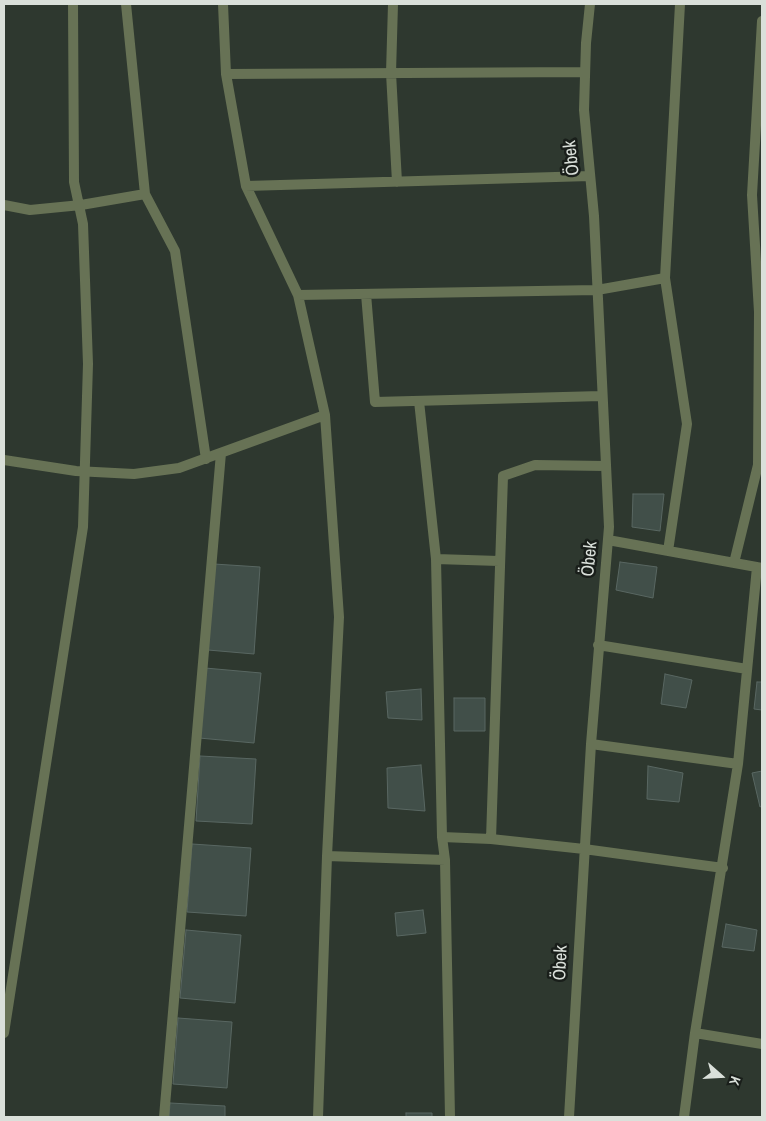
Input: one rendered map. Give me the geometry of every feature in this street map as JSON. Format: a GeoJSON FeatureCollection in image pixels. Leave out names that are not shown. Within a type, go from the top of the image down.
{"type":"FeatureCollection","features":[{"type":"Feature","properties":{"kind":"street"},"geometry":{"type":"LineString","coordinates":[[4,1034],[40,790],[84,527],[88,364],[83,224],[81,205],[74,182],[73,4]]}},
{"type":"Feature","properties":{"kind":"street"},"geometry":{"type":"LineString","coordinates":[[126,4],[145,194],[175,252],[206,459]]}},
{"type":"Feature","properties":{"kind":"street"},"geometry":{"type":"LineString","coordinates":[[223,4],[226,74],[246,186],[298,295],[325,415],[339,617],[327,856],[318,1117]]}},
{"type":"Feature","properties":{"kind":"street"},"geometry":{"type":"LineString","coordinates":[[393,4],[391,73],[397,182]]}},
{"type":"Feature","properties":{"kind":"street","name":"Öbek"},"geometry":{"type":"LineString","coordinates":[[569,1117],[591,744],[609,527],[597,290],[584,110],[590,4]]}},
{"type":"Feature","properties":{"kind":"street"},"geometry":{"type":"LineString","coordinates":[[668,551],[686,424],[665,278],[680,4]]}},
{"type":"Feature","properties":{"kind":"street"},"geometry":{"type":"LineString","coordinates":[[734,563],[758,465],[759,312],[752,195],[762,21]]}},
{"type":"Feature","properties":{"kind":"street"},"geometry":{"type":"LineString","coordinates":[[226,74],[585,72]]}},
{"type":"Feature","properties":{"kind":"street"},"geometry":{"type":"LineString","coordinates":[[246,186],[590,176]]}},
{"type":"Feature","properties":{"kind":"street"},"geometry":{"type":"LineString","coordinates":[[4,205],[30,210],[81,205],[145,194]]}},
{"type":"Feature","properties":{"kind":"street"},"geometry":{"type":"LineString","coordinates":[[298,295],[597,290],[665,278]]}},
{"type":"Feature","properties":{"kind":"street"},"geometry":{"type":"LineString","coordinates":[[366,294],[375,402],[602,396]]}},
{"type":"Feature","properties":{"kind":"street"},"geometry":{"type":"LineString","coordinates":[[419,401],[436,559],[450,1117]]}},
{"type":"Feature","properties":{"kind":"street"},"geometry":{"type":"LineString","coordinates":[[4,460],[85,471],[134,474],[179,468],[325,415]]}},
{"type":"Feature","properties":{"kind":"street"},"geometry":{"type":"LineString","coordinates":[[164,1117],[221,453]]}},
{"type":"Feature","properties":{"kind":"street"},"geometry":{"type":"LineString","coordinates":[[491,839],[502,476],[535,465],[605,466]]}},
{"type":"Feature","properties":{"kind":"street"},"geometry":{"type":"LineString","coordinates":[[608,540],[760,568],[747,669],[738,764],[723,868],[694,1033],[684,1117]]}},
{"type":"Feature","properties":{"kind":"street"},"geometry":{"type":"LineString","coordinates":[[436,559],[499,561]]}},
{"type":"Feature","properties":{"kind":"street"},"geometry":{"type":"LineString","coordinates":[[598,645],[747,669]]}},
{"type":"Feature","properties":{"kind":"street"},"geometry":{"type":"LineString","coordinates":[[591,744],[738,764]]}},
{"type":"Feature","properties":{"kind":"street"},"geometry":{"type":"LineString","coordinates":[[442,837],[491,839],[584,849],[723,868]]}},
{"type":"Feature","properties":{"kind":"street"},"geometry":{"type":"LineString","coordinates":[[327,856],[445,860]]}},
{"type":"Feature","properties":{"kind":"street"},"geometry":{"type":"LineString","coordinates":[[694,1033],[762,1044]]}},
{"type":"Feature","properties":{"kind":"building"},"geometry":{"type":"Polygon","coordinates":[[[633,494],[664,494],[660,531],[632,527],[633,494]]]}},
{"type":"Feature","properties":{"kind":"building"},"geometry":{"type":"Polygon","coordinates":[[[620,562],[657,567],[653,598],[616,590],[620,562]]]}},
{"type":"Feature","properties":{"kind":"building"},"geometry":{"type":"Polygon","coordinates":[[[214,564],[260,567],[254,654],[208,650],[214,564]]]}},
{"type":"Feature","properties":{"kind":"building"},"geometry":{"type":"Polygon","coordinates":[[[205,668],[261,673],[254,743],[199,738],[205,668]]]}},
{"type":"Feature","properties":{"kind":"building"},"geometry":{"type":"Polygon","coordinates":[[[665,674],[692,680],[686,708],[661,704],[665,674]]]}},
{"type":"Feature","properties":{"kind":"building"},"geometry":{"type":"Polygon","coordinates":[[[757,682],[762,682],[762,710],[754,709],[757,682]]]}},
{"type":"Feature","properties":{"kind":"building"},"geometry":{"type":"Polygon","coordinates":[[[421,689],[422,720],[388,718],[386,692],[421,689]]]}},
{"type":"Feature","properties":{"kind":"building"},"geometry":{"type":"Polygon","coordinates":[[[454,698],[485,698],[485,731],[454,731],[454,698]]]}},
{"type":"Feature","properties":{"kind":"building"},"geometry":{"type":"Polygon","coordinates":[[[200,756],[256,759],[252,824],[196,821],[200,756]]]}},
{"type":"Feature","properties":{"kind":"building"},"geometry":{"type":"Polygon","coordinates":[[[421,765],[425,811],[388,808],[387,768],[421,765]]]}},
{"type":"Feature","properties":{"kind":"building"},"geometry":{"type":"Polygon","coordinates":[[[648,766],[683,773],[679,802],[647,799],[648,766]]]}},
{"type":"Feature","properties":{"kind":"building"},"geometry":{"type":"Polygon","coordinates":[[[762,771],[762,806],[760,807],[752,773],[762,771]]]}},
{"type":"Feature","properties":{"kind":"building"},"geometry":{"type":"Polygon","coordinates":[[[192,844],[251,848],[246,916],[187,912],[192,844]]]}},
{"type":"Feature","properties":{"kind":"building"},"geometry":{"type":"Polygon","coordinates":[[[423,910],[426,933],[397,936],[395,913],[423,910]]]}},
{"type":"Feature","properties":{"kind":"building"},"geometry":{"type":"Polygon","coordinates":[[[726,924],[757,930],[754,951],[722,947],[726,924]]]}},
{"type":"Feature","properties":{"kind":"building"},"geometry":{"type":"Polygon","coordinates":[[[186,930],[241,935],[235,1003],[180,998],[186,930]]]}},
{"type":"Feature","properties":{"kind":"building"},"geometry":{"type":"Polygon","coordinates":[[[178,1018],[232,1022],[227,1088],[173,1084],[178,1018]]]}},
{"type":"Feature","properties":{"kind":"building"},"geometry":{"type":"Polygon","coordinates":[[[170,1103],[225,1106],[225,1117],[169,1117],[170,1103]]]}},
{"type":"Feature","properties":{"kind":"building"},"geometry":{"type":"Polygon","coordinates":[[[406,1113],[432,1113],[432,1117],[406,1117],[406,1113]]]}}]}
